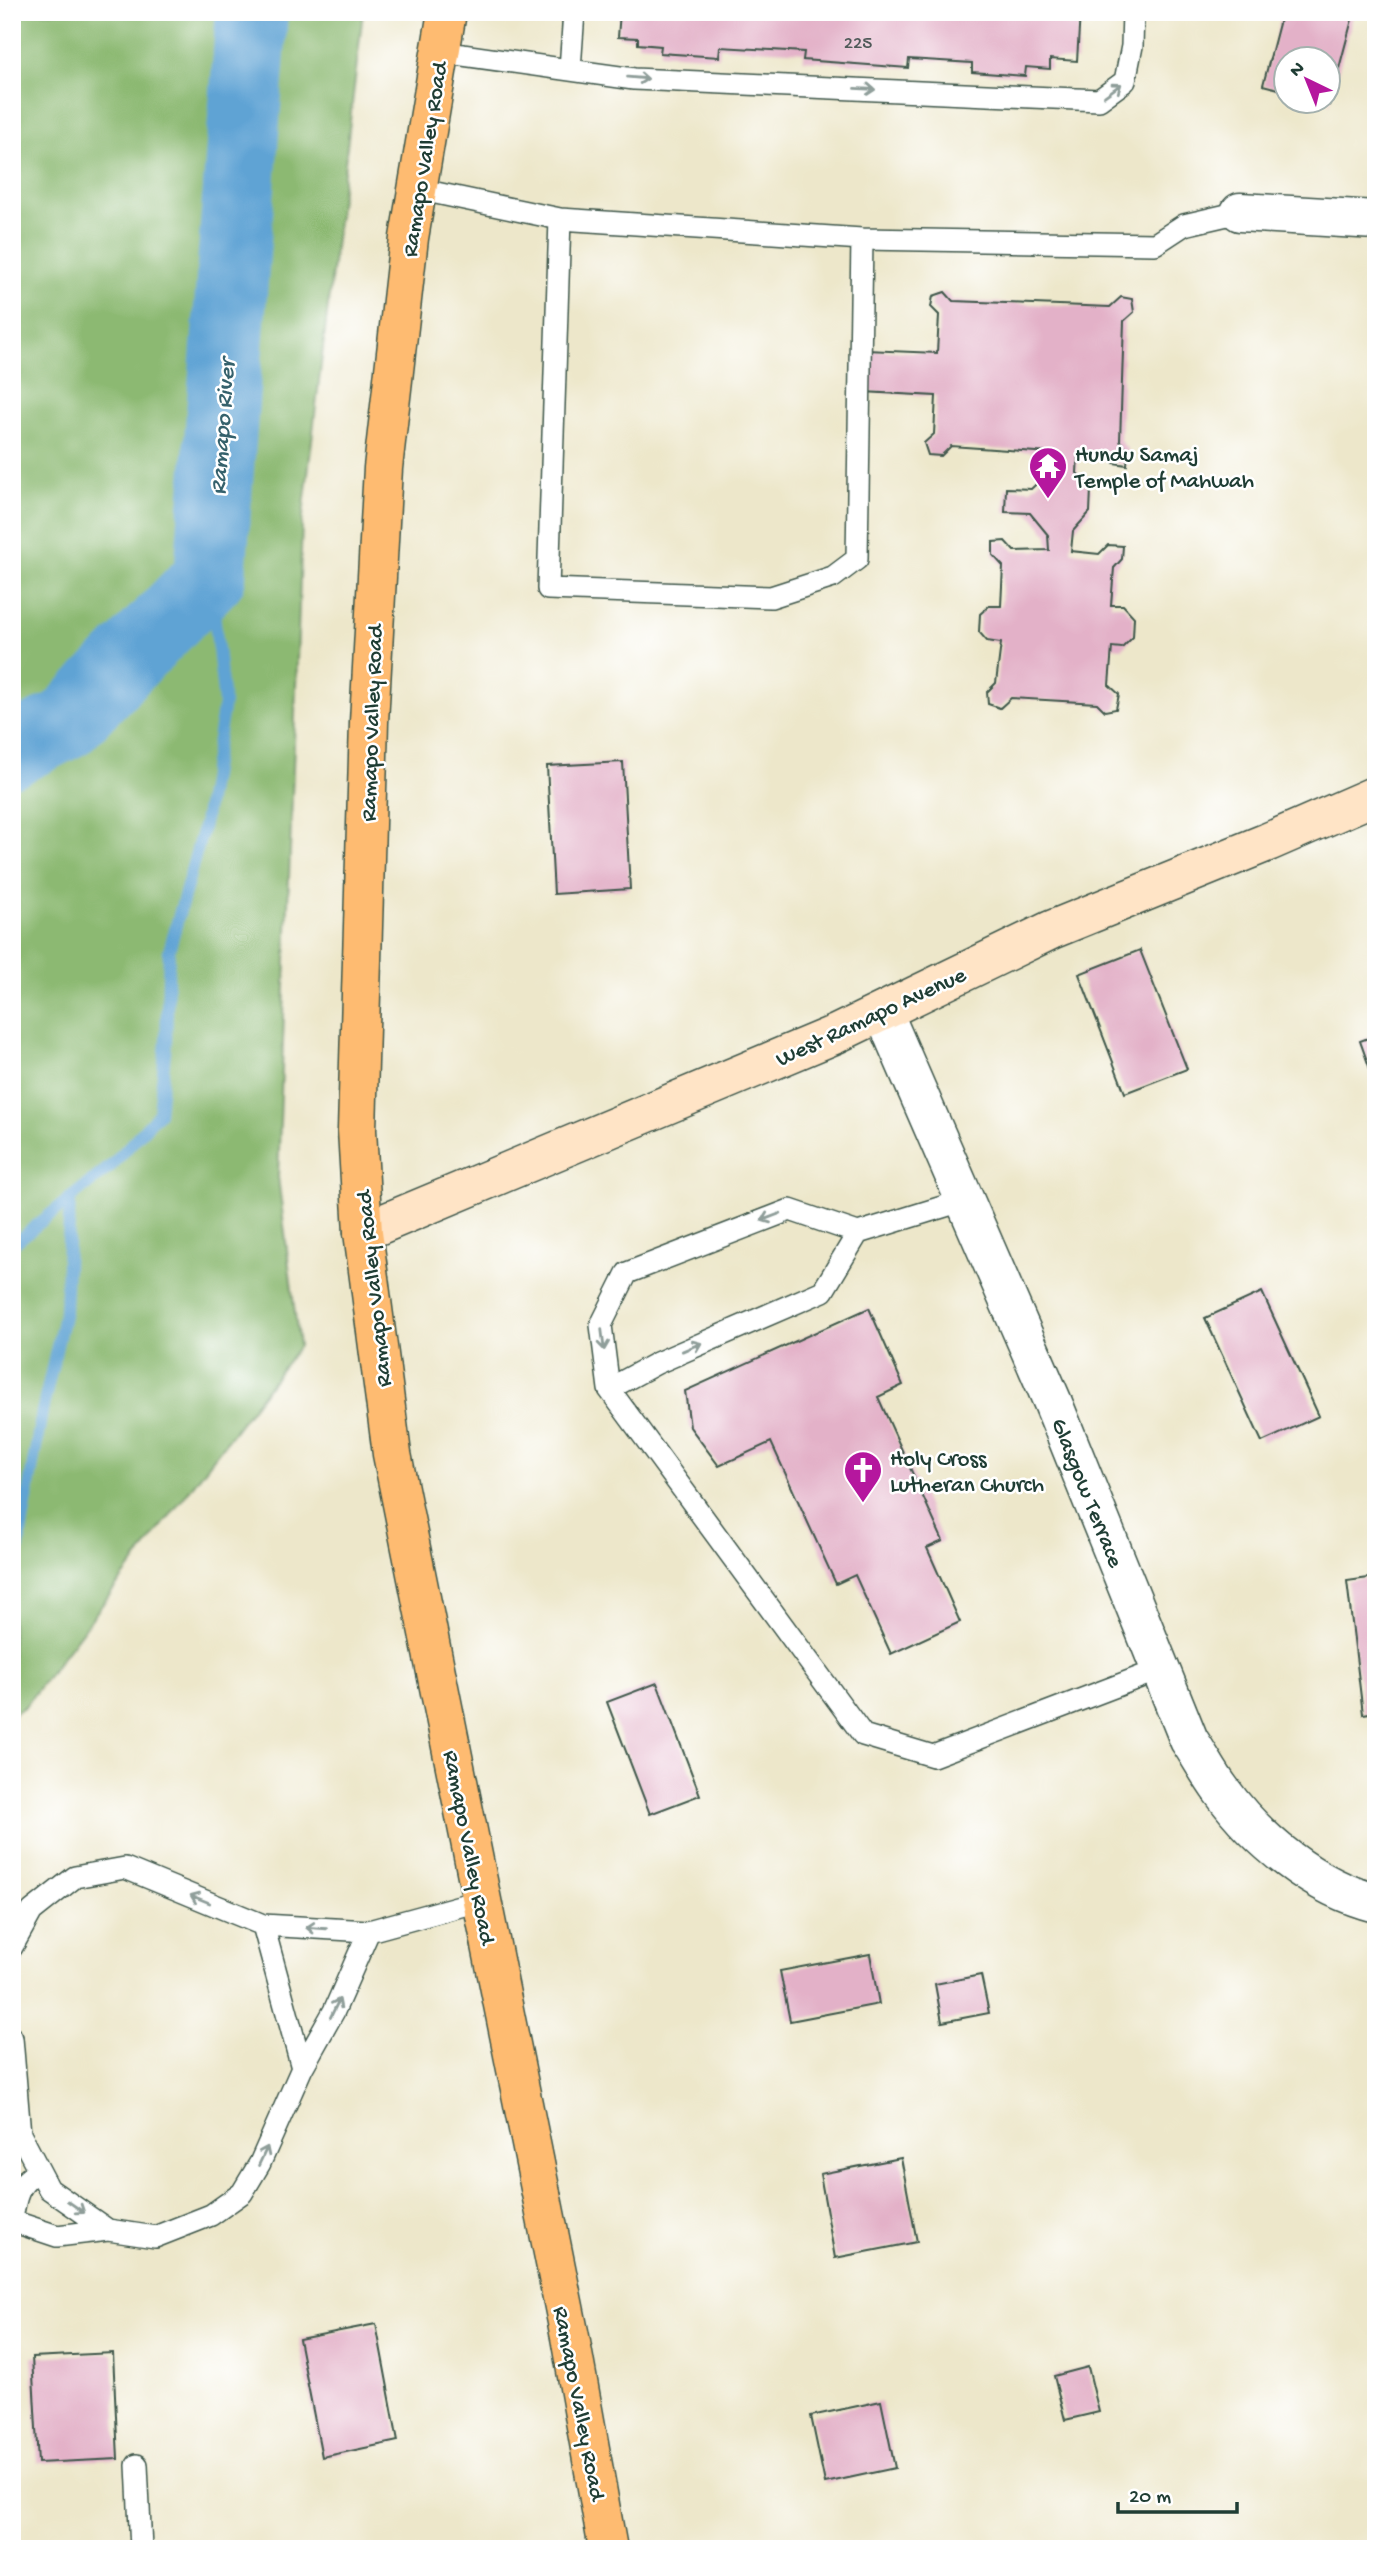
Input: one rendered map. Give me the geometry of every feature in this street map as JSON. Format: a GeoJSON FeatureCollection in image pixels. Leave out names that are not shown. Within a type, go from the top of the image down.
{"type":"FeatureCollection","features":[{"type":"Feature","properties":{"kind":"main road","name":"Ramapo Valley Road"},"geometry":{"type":"LineString","coordinates":[[447,12],[409,238],[383,468],[369,722],[357,1130],[363,1232],[392,1454],[570,2337],[608,2549]]}},
{"type":"Feature","properties":{"kind":"street"},"geometry":{"type":"LineString","coordinates":[[1240,212],[1376,220]]}},
{"type":"Feature","properties":{"kind":"street","name":"West Ramapo Avenue"},"geometry":{"type":"LineString","coordinates":[[363,1232],[836,1034],[1051,930],[1376,795]]}},
{"type":"Feature","properties":{"kind":"street","name":"Glasgow Terrace"},"geometry":{"type":"LineString","coordinates":[[883,1012],[1053,1403],[1189,1740],[1222,1791],[1258,1832],[1304,1870],[1352,1897],[1376,1903]]}},
{"type":"Feature","properties":{"kind":"lane"},"geometry":{"type":"LineString","coordinates":[[570,69],[574,12]]}},
{"type":"Feature","properties":{"kind":"lane"},"geometry":{"type":"LineString","coordinates":[[441,52],[634,79],[1099,100],[1125,81],[1132,46],[1133,12]]}},
{"type":"Feature","properties":{"kind":"lane"},"geometry":{"type":"LineString","coordinates":[[417,189],[560,219],[862,239],[1155,244],[1184,225],[1240,212]]}},
{"type":"Feature","properties":{"kind":"lane"},"geometry":{"type":"LineString","coordinates":[[560,219],[548,589],[771,597],[833,577],[857,559],[862,239]]}},
{"type":"Feature","properties":{"kind":"lane"},"geometry":{"type":"LineString","coordinates":[[965,1200],[858,1233],[790,1210],[627,1273],[601,1325],[609,1389],[863,1735],[933,1756],[1161,1669]]}},
{"type":"Feature","properties":{"kind":"lane"},"geometry":{"type":"LineString","coordinates":[[609,1389],[657,1363],[823,1291],[858,1233]]}},
{"type":"Feature","properties":{"kind":"lane"},"geometry":{"type":"LineString","coordinates":[[12,1947],[32,1911],[75,1877],[125,1868],[263,1925],[369,1931],[482,1900]]}},
{"type":"Feature","properties":{"kind":"lane"},"geometry":{"type":"LineString","coordinates":[[263,1925],[302,2068]]}},
{"type":"Feature","properties":{"kind":"lane"},"geometry":{"type":"LineString","coordinates":[[39,2171],[27,2177],[16,2193],[12,2221],[57,2236],[108,2231],[155,2237],[211,2215],[242,2193],[260,2163],[302,2068],[334,2011],[369,1931]]}},
{"type":"Feature","properties":{"kind":"lane"},"geometry":{"type":"LineString","coordinates":[[12,2038],[20,2134],[49,2189],[108,2231]]}},
{"type":"Feature","properties":{"kind":"lane"},"geometry":{"type":"LineString","coordinates":[[137,2465],[141,2549]]}},
{"type":"Feature","properties":{"kind":"green space"},"geometry":{"type":"Polygon","coordinates":[[[12,12],[363,12],[302,524],[278,1177],[299,1346],[25,1706],[12,1715],[12,12]]]}},
{"type":"Feature","properties":{"kind":"building"},"geometry":{"type":"Polygon","coordinates":[[[620,12],[1080,12],[1077,61],[1050,59],[1050,69],[1026,67],[1025,76],[972,72],[972,63],[909,59],[908,68],[803,60],[804,52],[720,47],[719,57],[660,53],[661,46],[638,44],[638,38],[618,37],[620,12]]]}},
{"type":"Feature","properties":{"kind":"building"},"geometry":{"type":"Polygon","coordinates":[[[1282,12],[1354,12],[1342,57],[1342,46],[1273,46],[1282,12]]]}},
{"type":"Feature","properties":{"kind":"building"},"geometry":{"type":"Polygon","coordinates":[[[1272,50],[1272,87],[1263,85],[1272,50]]]}},
{"type":"Feature","properties":{"kind":"building","name":"Hundu Samaj Temple of Mahwah"},"geometry":{"type":"Polygon","coordinates":[[[945,292],[953,301],[1110,307],[1121,297],[1132,299],[1134,312],[1124,321],[1120,441],[1128,450],[1127,465],[1114,463],[1105,454],[1078,454],[1077,473],[1091,489],[1090,512],[1073,531],[1071,551],[1099,554],[1108,545],[1123,546],[1122,559],[1114,568],[1111,605],[1123,605],[1134,617],[1133,637],[1122,648],[1112,647],[1109,685],[1119,694],[1116,709],[1105,711],[1097,703],[1011,698],[1000,708],[988,704],[987,692],[996,683],[1001,643],[987,641],[979,632],[980,614],[989,606],[1001,606],[1003,566],[993,555],[993,542],[1005,541],[1014,551],[1049,550],[1048,535],[1030,513],[1005,512],[1006,488],[1031,489],[1048,473],[1049,453],[951,446],[941,456],[928,455],[924,443],[934,434],[936,396],[864,392],[866,350],[937,353],[939,315],[931,307],[933,296],[945,292]]]}},
{"type":"Feature","properties":{"kind":"building"},"geometry":{"type":"Polygon","coordinates":[[[623,762],[630,889],[554,894],[547,766],[623,762]]]}},
{"type":"Feature","properties":{"kind":"building"},"geometry":{"type":"Polygon","coordinates":[[[1140,950],[1187,1069],[1125,1093],[1079,974],[1140,950]]]}},
{"type":"Feature","properties":{"kind":"building"},"geometry":{"type":"Polygon","coordinates":[[[1376,1035],[1376,1083],[1375,1083],[1360,1041],[1376,1035]]]}},
{"type":"Feature","properties":{"kind":"building"},"geometry":{"type":"Polygon","coordinates":[[[1262,1292],[1319,1416],[1262,1442],[1205,1318],[1262,1292]]]}},
{"type":"Feature","properties":{"kind":"building","name":"Holy Cross Lutheran Church"},"geometry":{"type":"Polygon","coordinates":[[[869,1308],[903,1385],[878,1397],[943,1541],[927,1548],[960,1622],[891,1654],[855,1575],[836,1584],[771,1442],[719,1466],[690,1427],[685,1391],[869,1308]]]}},
{"type":"Feature","properties":{"kind":"building"},"geometry":{"type":"Polygon","coordinates":[[[1376,1577],[1376,1712],[1363,1714],[1347,1581],[1376,1577]]]}},
{"type":"Feature","properties":{"kind":"building"},"geometry":{"type":"Polygon","coordinates":[[[657,1683],[700,1795],[650,1814],[607,1702],[657,1683]]]}},
{"type":"Feature","properties":{"kind":"building"},"geometry":{"type":"Polygon","coordinates":[[[870,1954],[879,2004],[790,2021],[780,1971],[870,1954]]]}},
{"type":"Feature","properties":{"kind":"building"},"geometry":{"type":"Polygon","coordinates":[[[981,1975],[989,2013],[942,2022],[935,1984],[981,1975]]]}},
{"type":"Feature","properties":{"kind":"building"},"geometry":{"type":"Polygon","coordinates":[[[901,2158],[917,2242],[835,2258],[820,2174],[901,2158]]]}},
{"type":"Feature","properties":{"kind":"building"},"geometry":{"type":"Polygon","coordinates":[[[376,2324],[398,2441],[322,2457],[299,2339],[376,2324]]]}},
{"type":"Feature","properties":{"kind":"building"},"geometry":{"type":"Polygon","coordinates":[[[113,2353],[118,2459],[38,2463],[32,2357],[113,2353]]]}},
{"type":"Feature","properties":{"kind":"building"},"geometry":{"type":"Polygon","coordinates":[[[1088,2367],[1099,2412],[1065,2420],[1054,2376],[1088,2367]]]}},
{"type":"Feature","properties":{"kind":"building"},"geometry":{"type":"Polygon","coordinates":[[[881,2401],[895,2468],[825,2483],[811,2416],[881,2401]]]}},
{"type":"Feature","properties":{"kind":"waterway","name":"Ramapo River"},"geometry":{"type":"LineString","coordinates":[[12,751],[67,723],[210,576],[252,12]]}},
{"type":"Feature","properties":{"kind":"waterway"},"geometry":{"type":"LineString","coordinates":[[12,1245],[112,1165],[159,1113],[166,1042],[169,951],[204,824],[224,703],[210,576]]}},
{"type":"Feature","properties":{"kind":"waterway"},"geometry":{"type":"LineString","coordinates":[[12,1586],[42,1412],[65,1311],[70,1198]]}},
{"type":"Feature","properties":{"kind":"place","name":"Hundu Samaj Temple of Mahwah"},"geometry":{"type":"Point","coordinates":[1048,500]}},
{"type":"Feature","properties":{"kind":"place","name":"Holy Cross Lutheran Church"},"geometry":{"type":"Point","coordinates":[863,1504]}}]}
